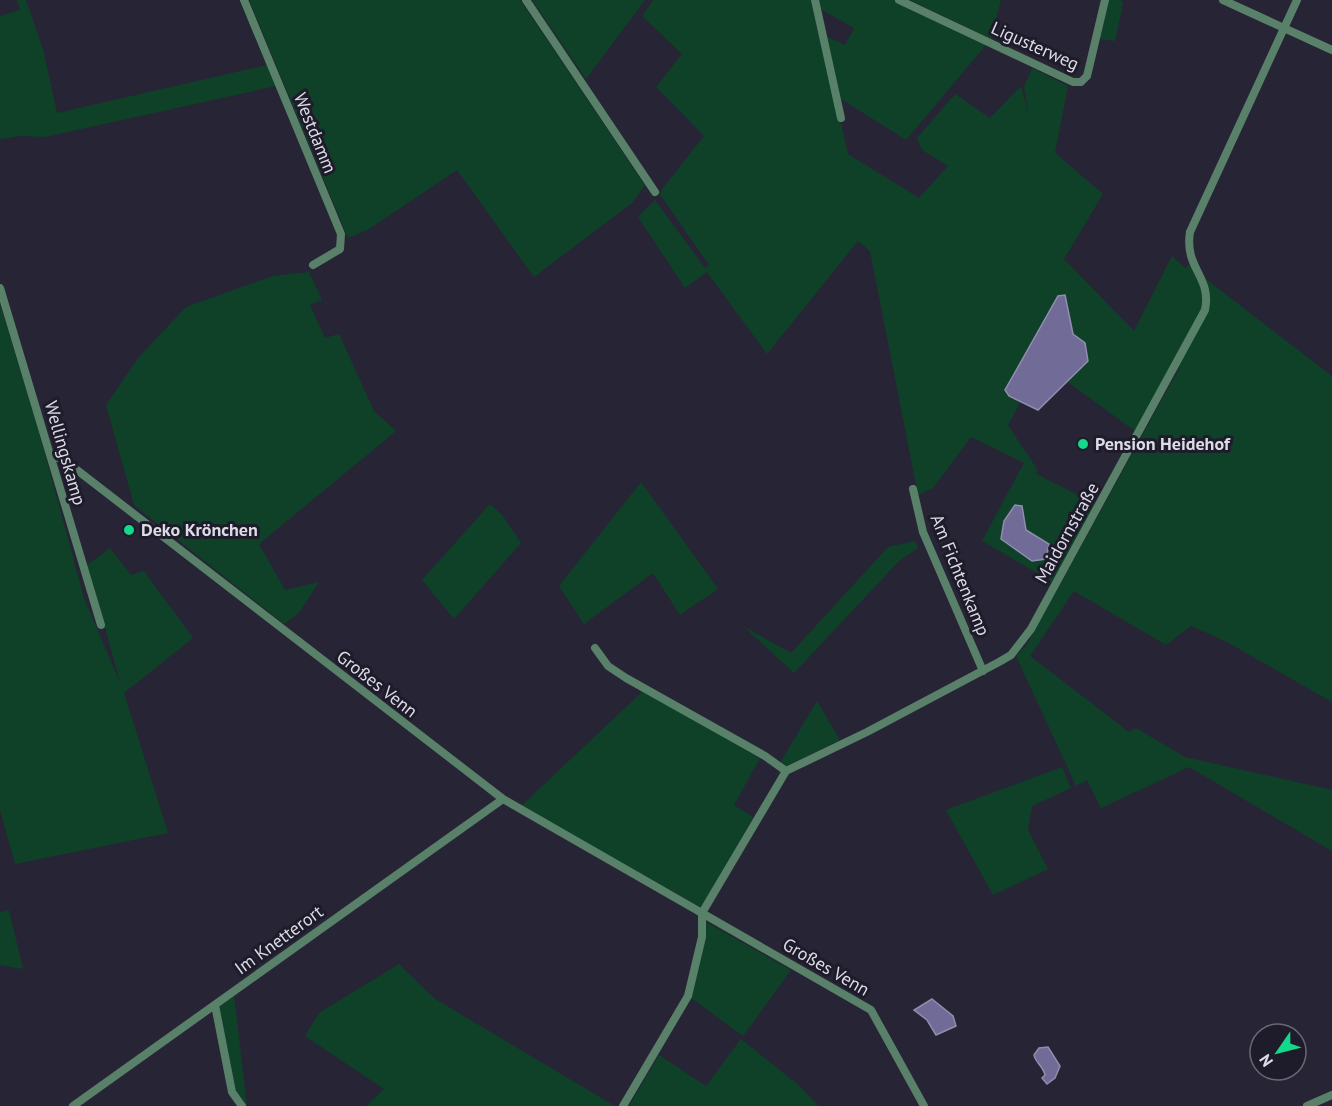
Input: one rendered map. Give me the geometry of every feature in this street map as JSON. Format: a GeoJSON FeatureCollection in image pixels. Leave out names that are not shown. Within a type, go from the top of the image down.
{"type":"FeatureCollection","features":[{"type":"Feature","properties":{"kind":"street","name":"Westdamm"},"geometry":{"type":"LineString","coordinates":[[244,0],[340,234],[340,249],[313,265]]}},
{"type":"Feature","properties":{"kind":"street"},"geometry":{"type":"LineString","coordinates":[[526,0],[655,192]]}},
{"type":"Feature","properties":{"kind":"street"},"geometry":{"type":"LineString","coordinates":[[816,0],[841,118]]}},
{"type":"Feature","properties":{"kind":"street","name":"Ligusterweg"},"geometry":{"type":"LineString","coordinates":[[898,0],[1073,82],[1081,82],[1087,76],[1105,0]]}},
{"type":"Feature","properties":{"kind":"street"},"geometry":{"type":"LineString","coordinates":[[1223,0],[1332,50]]}},
{"type":"Feature","properties":{"kind":"street","name":"Maidornstraße"},"geometry":{"type":"LineString","coordinates":[[786,771],[1011,655],[1031,629],[1205,310],[1206,291],[1190,259],[1188,247],[1190,232],[1297,0]]}},
{"type":"Feature","properties":{"kind":"street","name":"Wellingskamp"},"geometry":{"type":"LineString","coordinates":[[0,288],[101,625]]}},
{"type":"Feature","properties":{"kind":"street","name":"Großes Venn"},"geometry":{"type":"LineString","coordinates":[[50,456],[64,460],[503,799],[871,1010],[924,1106]]}},
{"type":"Feature","properties":{"kind":"street","name":"Am Fichtenkamp"},"geometry":{"type":"LineString","coordinates":[[913,489],[923,532],[983,671]]}},
{"type":"Feature","properties":{"kind":"street"},"geometry":{"type":"LineString","coordinates":[[595,648],[608,666],[626,678],[765,756],[786,771],[702,913],[702,937],[688,996],[623,1106]]}},
{"type":"Feature","properties":{"kind":"street","name":"Im Knetterort"},"geometry":{"type":"LineString","coordinates":[[73,1106],[503,799]]}},
{"type":"Feature","properties":{"kind":"street"},"geometry":{"type":"LineString","coordinates":[[214,1005],[232,1092],[242,1106]]}},
{"type":"Feature","properties":{"kind":"street"},"geometry":{"type":"LineString","coordinates":[[1307,1106],[1332,1095]]}},
{"type":"Feature","properties":{"kind":"green space"},"geometry":{"type":"Polygon","coordinates":[[[17,0],[26,0],[43,49],[57,113],[267,65],[276,86],[45,137],[21,136],[0,139],[0,16],[20,10],[17,0]]]}},
{"type":"Feature","properties":{"kind":"green space"},"geometry":{"type":"Polygon","coordinates":[[[249,0],[520,0],[645,185],[632,203],[534,277],[457,170],[369,229],[348,238],[249,0]]]}},
{"type":"Feature","properties":{"kind":"green space"},"geometry":{"type":"Polygon","coordinates":[[[532,0],[645,0],[586,79],[532,0]]]}},
{"type":"Feature","properties":{"kind":"green space"},"geometry":{"type":"Polygon","coordinates":[[[653,0],[813,0],[848,154],[919,198],[948,166],[922,150],[917,138],[955,94],[990,118],[1021,86],[1028,113],[1024,87],[1032,68],[1068,86],[1055,153],[1103,194],[1064,259],[1134,331],[1172,256],[1185,268],[1194,261],[1207,280],[1332,376],[1332,702],[1227,642],[1191,626],[1166,645],[1074,591],[1030,656],[1129,732],[1136,728],[1185,757],[1332,790],[1332,851],[1189,767],[1101,808],[1087,780],[1076,786],[1016,656],[1026,646],[1180,367],[1174,362],[1135,431],[1066,381],[1088,361],[1085,343],[1073,334],[1065,296],[1058,296],[1005,390],[1009,396],[1020,403],[1008,425],[1037,469],[1036,474],[1096,504],[1053,582],[982,541],[1024,463],[971,437],[933,488],[918,495],[870,251],[858,241],[767,354],[707,272],[685,288],[638,217],[655,200],[705,268],[709,265],[659,193],[704,136],[656,87],[682,54],[642,16],[653,0]]]}},
{"type":"Feature","properties":{"kind":"green space"},"geometry":{"type":"Polygon","coordinates":[[[818,0],[893,0],[985,42],[986,45],[906,140],[841,99],[826,36],[845,45],[854,28],[818,8],[818,0]]]}},
{"type":"Feature","properties":{"kind":"green space"},"geometry":{"type":"Polygon","coordinates":[[[910,0],[1001,0],[991,39],[910,0]]]}},
{"type":"Feature","properties":{"kind":"green space"},"geometry":{"type":"Polygon","coordinates":[[[1108,0],[1121,0],[1123,4],[1115,41],[1098,39],[1108,0]]]}},
{"type":"Feature","properties":{"kind":"green space"},"geometry":{"type":"Polygon","coordinates":[[[309,272],[322,300],[310,305],[325,338],[339,334],[374,411],[396,431],[259,544],[285,590],[319,582],[299,613],[284,624],[134,505],[106,405],[139,357],[186,307],[273,276],[309,272]]]}},
{"type":"Feature","properties":{"kind":"green space"},"geometry":{"type":"Polygon","coordinates":[[[0,304],[37,424],[84,598],[121,685],[87,565],[110,548],[131,575],[144,571],[193,638],[124,693],[168,833],[15,864],[0,810],[0,304]]]}},
{"type":"Feature","properties":{"kind":"green space"},"geometry":{"type":"Polygon","coordinates":[[[641,482],[718,589],[680,615],[653,573],[584,624],[559,586],[641,482]]]}},
{"type":"Feature","properties":{"kind":"green space"},"geometry":{"type":"Polygon","coordinates":[[[490,504],[503,516],[521,543],[454,619],[422,580],[490,504]]]}},
{"type":"Feature","properties":{"kind":"green space"},"geometry":{"type":"Polygon","coordinates":[[[915,541],[918,548],[899,561],[794,673],[743,626],[791,653],[888,547],[915,541]]]}},
{"type":"Feature","properties":{"kind":"green space"},"geometry":{"type":"Polygon","coordinates":[[[643,691],[760,758],[734,805],[753,817],[702,908],[521,806],[643,691]]]}},
{"type":"Feature","properties":{"kind":"green space"},"geometry":{"type":"Polygon","coordinates":[[[817,701],[840,740],[785,767],[780,763],[817,701]]]}},
{"type":"Feature","properties":{"kind":"green space"},"geometry":{"type":"Polygon","coordinates":[[[1062,767],[1071,788],[1032,806],[1028,830],[1048,869],[993,895],[946,810],[1062,767]]]}},
{"type":"Feature","properties":{"kind":"green space"},"geometry":{"type":"Polygon","coordinates":[[[9,910],[23,969],[0,965],[0,912],[9,910]]]}},
{"type":"Feature","properties":{"kind":"green space"},"geometry":{"type":"Polygon","coordinates":[[[706,922],[791,970],[743,1036],[691,998],[706,922]]]}},
{"type":"Feature","properties":{"kind":"green space"},"geometry":{"type":"Polygon","coordinates":[[[399,964],[435,999],[615,1106],[366,1106],[384,1089],[305,1036],[319,1013],[399,964]]]}},
{"type":"Feature","properties":{"kind":"green space"},"geometry":{"type":"Polygon","coordinates":[[[234,995],[247,1106],[235,1089],[219,1007],[234,995]]]}},
{"type":"Feature","properties":{"kind":"green space"},"geometry":{"type":"Polygon","coordinates":[[[741,1039],[802,1088],[818,1106],[629,1106],[659,1055],[706,1086],[741,1039]]]}},
{"type":"Feature","properties":{"kind":"shaded area"},"geometry":{"type":"Polygon","coordinates":[[[1065,295],[1073,334],[1085,343],[1088,361],[1038,410],[1009,396],[1005,390],[1058,296],[1065,295]]]}},
{"type":"Feature","properties":{"kind":"shaded area"},"geometry":{"type":"Polygon","coordinates":[[[1015,505],[1022,506],[1026,530],[1049,544],[1046,559],[1032,561],[1001,539],[1004,521],[1015,505]]]}},
{"type":"Feature","properties":{"kind":"shaded area"},"geometry":{"type":"Polygon","coordinates":[[[932,999],[953,1016],[956,1026],[936,1035],[927,1020],[914,1010],[932,999]]]}},
{"type":"Feature","properties":{"kind":"shaded area"},"geometry":{"type":"Polygon","coordinates":[[[1048,1047],[1060,1066],[1055,1078],[1047,1084],[1042,1078],[1045,1075],[1044,1072],[1034,1055],[1039,1048],[1048,1047]]]}},
{"type":"Feature","properties":{"kind":"place","name":"Pension Heidehof"},"geometry":{"type":"Point","coordinates":[1083,444]}},
{"type":"Feature","properties":{"kind":"place","name":"Deko Krönchen"},"geometry":{"type":"Point","coordinates":[129,530]}}]}
